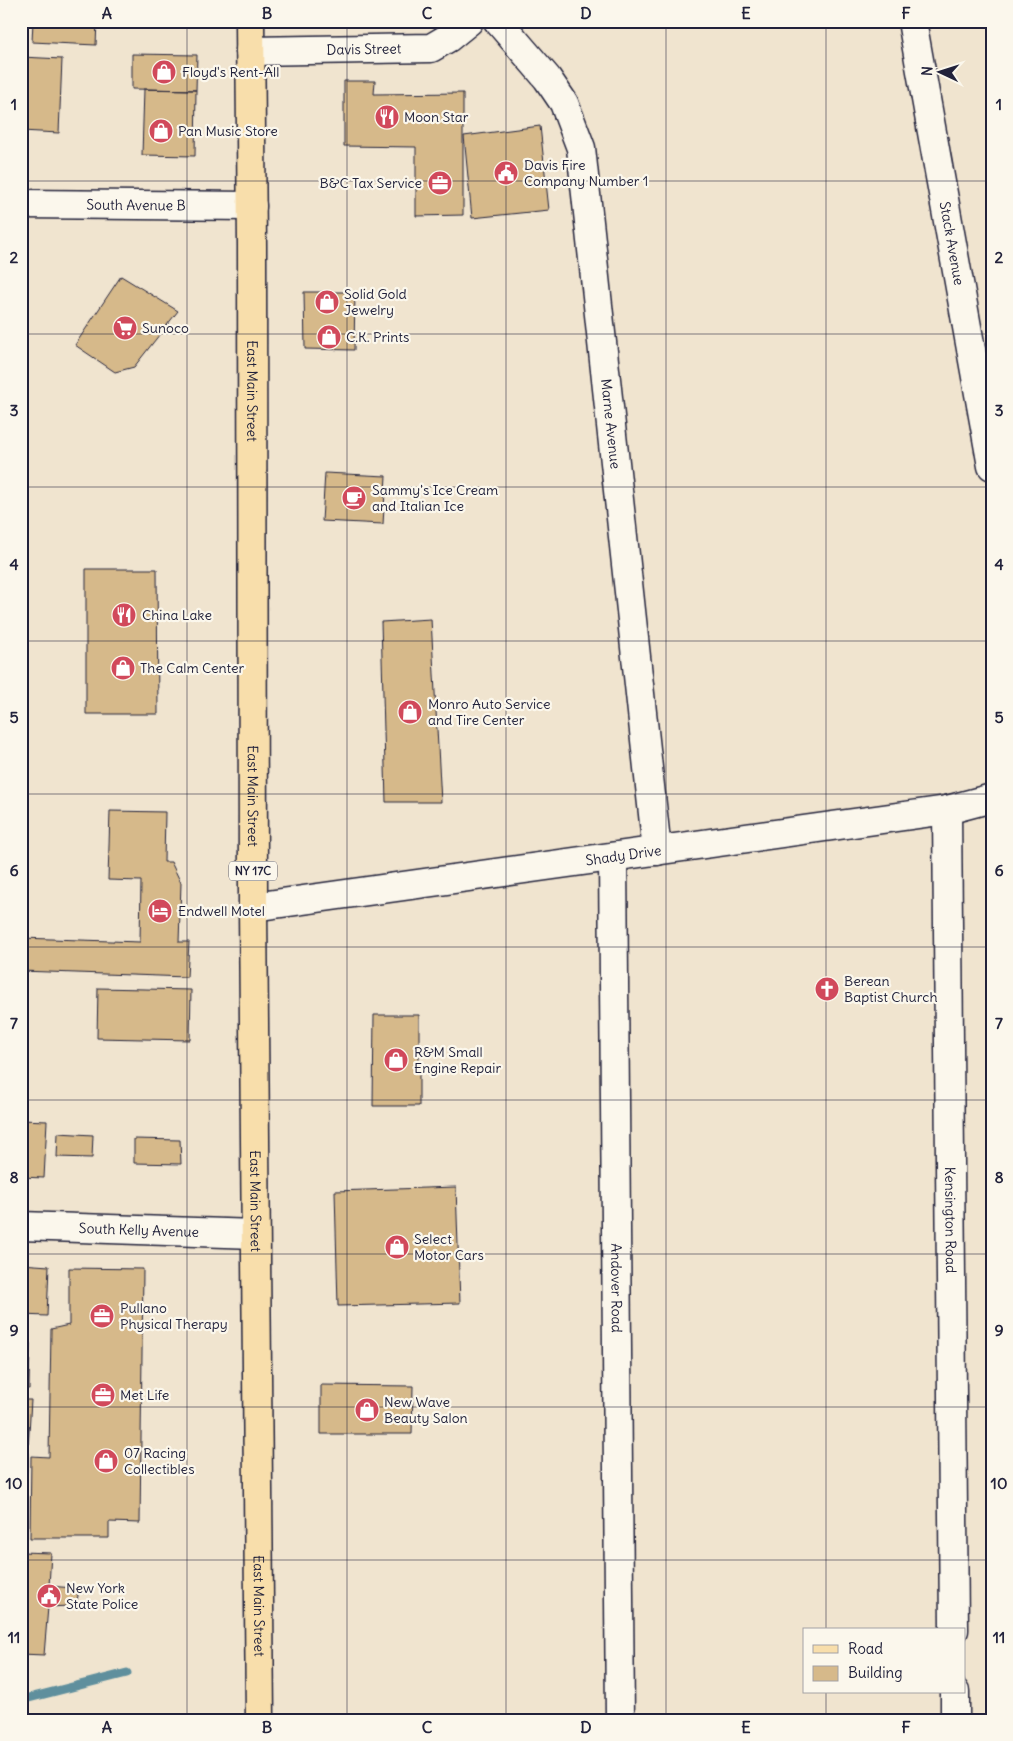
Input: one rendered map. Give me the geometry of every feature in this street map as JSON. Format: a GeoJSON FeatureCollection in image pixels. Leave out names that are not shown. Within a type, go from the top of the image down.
{"type":"FeatureCollection","features":[{"type":"Feature","properties":{"kind":"main road","name":"East Main Street"},"geometry":{"type":"LineString","coordinates":[[250,21],[253,907],[260,1720]]}},
{"type":"Feature","properties":{"kind":"street","name":"Davis Street"},"geometry":{"type":"LineString","coordinates":[[250,51],[432,48],[469,21]]}},
{"type":"Feature","properties":{"kind":"street","name":"Marne Avenue"},"geometry":{"type":"LineString","coordinates":[[498,21],[547,78],[564,103],[581,148],[657,852]]}},
{"type":"Feature","properties":{"kind":"street","name":"Stack Avenue"},"geometry":{"type":"LineString","coordinates":[[912,21],[992,466]]}},
{"type":"Feature","properties":{"kind":"street","name":"South Avenue B"},"geometry":{"type":"LineString","coordinates":[[21,204],[252,206]]}},
{"type":"Feature","properties":{"kind":"street","name":"Shady Drive"},"geometry":{"type":"LineString","coordinates":[[253,907],[947,810],[992,798]]}},
{"type":"Feature","properties":{"kind":"street","name":"Kensington Road"},"geometry":{"type":"LineString","coordinates":[[947,810],[954,1628]]}},
{"type":"Feature","properties":{"kind":"street","name":"Andover Road"},"geometry":{"type":"LineString","coordinates":[[613,858],[620,1720]]}},
{"type":"Feature","properties":{"kind":"street","name":"South Kelly Avenue"},"geometry":{"type":"LineString","coordinates":[[21,1226],[255,1234]]}},
{"type":"Feature","properties":{"kind":"street"},"geometry":{"type":"LineString","coordinates":[[955,1694],[955,1720]]}},
{"type":"Feature","properties":{"kind":"building"},"geometry":{"type":"Polygon","coordinates":[[[33,21],[97,21],[96,45],[32,42],[33,21]]]}},
{"type":"Feature","properties":{"kind":"building","name":"Floyd's Rent-All"},"geometry":{"type":"Polygon","coordinates":[[[132,54],[197,55],[196,90],[132,89],[132,54]]]}},
{"type":"Feature","properties":{"kind":"building"},"geometry":{"type":"Polygon","coordinates":[[[21,57],[62,59],[59,133],[21,131],[21,57]]]}},
{"type":"Feature","properties":{"kind":"building"},"geometry":{"type":"Polygon","coordinates":[[[344,81],[375,81],[374,94],[463,93],[463,215],[416,216],[416,147],[344,146],[344,81]]]}},
{"type":"Feature","properties":{"kind":"building"},"geometry":{"type":"Polygon","coordinates":[[[144,89],[196,90],[195,156],[142,155],[144,89]]]}},
{"type":"Feature","properties":{"kind":"building","name":"Davis Fire Company Number 1"},"geometry":{"type":"Polygon","coordinates":[[[540,126],[549,210],[472,218],[464,136],[540,126]]]}},
{"type":"Feature","properties":{"kind":"building","name":"Sunoco"},"geometry":{"type":"Polygon","coordinates":[[[121,276],[178,311],[134,367],[115,372],[75,345],[121,276]]]}},
{"type":"Feature","properties":{"kind":"building"},"geometry":{"type":"Polygon","coordinates":[[[304,292],[355,292],[354,350],[305,349],[304,292]]]}},
{"type":"Feature","properties":{"kind":"building","name":"Sammy's Ice Cream and Italian Ice"},"geometry":{"type":"Polygon","coordinates":[[[325,473],[386,476],[383,524],[322,521],[325,473]]]}},
{"type":"Feature","properties":{"kind":"building"},"geometry":{"type":"Polygon","coordinates":[[[86,569],[157,569],[158,714],[86,714],[86,569]]]}},
{"type":"Feature","properties":{"kind":"building","name":"Monro Auto Service and Tire Center"},"geometry":{"type":"Polygon","coordinates":[[[431,619],[441,802],[386,802],[381,622],[431,619]]]}},
{"type":"Feature","properties":{"kind":"building","name":"Endwell Motel"},"geometry":{"type":"Polygon","coordinates":[[[110,811],[165,812],[164,862],[171,862],[181,883],[179,942],[189,942],[187,977],[21,971],[21,938],[140,942],[141,881],[108,880],[110,811]]]}},
{"type":"Feature","properties":{"kind":"building"},"geometry":{"type":"Polygon","coordinates":[[[98,988],[191,990],[190,1040],[97,1038],[98,988]]]}},
{"type":"Feature","properties":{"kind":"building","name":"R&M Small Engine Repair"},"geometry":{"type":"Polygon","coordinates":[[[374,1015],[419,1015],[419,1106],[373,1106],[374,1015]]]}},
{"type":"Feature","properties":{"kind":"building"},"geometry":{"type":"Polygon","coordinates":[[[21,1120],[47,1121],[44,1178],[21,1177],[21,1120]]]}},
{"type":"Feature","properties":{"kind":"building"},"geometry":{"type":"Polygon","coordinates":[[[58,1133],[93,1135],[92,1158],[57,1157],[58,1133]]]}},
{"type":"Feature","properties":{"kind":"building"},"geometry":{"type":"Polygon","coordinates":[[[134,1139],[180,1140],[181,1164],[134,1163],[134,1139]]]}},
{"type":"Feature","properties":{"kind":"building","name":"Select Motor Cars"},"geometry":{"type":"Polygon","coordinates":[[[456,1187],[460,1303],[338,1306],[335,1191],[456,1187]]]}},
{"type":"Feature","properties":{"kind":"building"},"geometry":{"type":"Polygon","coordinates":[[[21,1264],[49,1266],[47,1316],[21,1315],[21,1264]]]}},
{"type":"Feature","properties":{"kind":"building"},"geometry":{"type":"Polygon","coordinates":[[[69,1268],[143,1269],[140,1523],[109,1522],[109,1538],[30,1538],[31,1456],[49,1457],[51,1329],[69,1325],[69,1268]]]}},
{"type":"Feature","properties":{"kind":"building"},"geometry":{"type":"Polygon","coordinates":[[[21,1342],[30,1343],[29,1389],[21,1388],[21,1342]]]}},
{"type":"Feature","properties":{"kind":"building","name":"New Wave Beauty Salon"},"geometry":{"type":"Polygon","coordinates":[[[321,1385],[413,1386],[412,1434],[321,1434],[321,1385]]]}},
{"type":"Feature","properties":{"kind":"building"},"geometry":{"type":"Polygon","coordinates":[[[21,1400],[31,1400],[26,1482],[21,1482],[21,1400]]]}},
{"type":"Feature","properties":{"kind":"building"},"geometry":{"type":"Polygon","coordinates":[[[21,1552],[51,1553],[49,1586],[73,1588],[78,1596],[76,1603],[70,1606],[48,1607],[44,1655],[21,1654],[21,1552]]]}},
{"type":"Feature","properties":{"kind":"waterway"},"geometry":{"type":"LineString","coordinates":[[21,1700],[127,1673]]}},
{"type":"Feature","properties":{"kind":"place","name":"Floyd's Rent-All"},"geometry":{"type":"Point","coordinates":[164,72]}},
{"type":"Feature","properties":{"kind":"place","name":"Moon Star"},"geometry":{"type":"Point","coordinates":[387,117]}},
{"type":"Feature","properties":{"kind":"place","name":"Pan Music Store"},"geometry":{"type":"Point","coordinates":[161,131]}},
{"type":"Feature","properties":{"kind":"place","name":"Davis Fire Company Number 1"},"geometry":{"type":"Point","coordinates":[506,173]}},
{"type":"Feature","properties":{"kind":"place","name":"B&C Tax Service"},"geometry":{"type":"Point","coordinates":[440,183]}},
{"type":"Feature","properties":{"kind":"place","name":"Solid Gold Jewelry"},"geometry":{"type":"Point","coordinates":[327,302]}},
{"type":"Feature","properties":{"kind":"place","name":"Sunoco"},"geometry":{"type":"Point","coordinates":[125,328]}},
{"type":"Feature","properties":{"kind":"place","name":"C.K. Prints"},"geometry":{"type":"Point","coordinates":[329,337]}},
{"type":"Feature","properties":{"kind":"place","name":"Sammy's Ice Cream and Italian Ice"},"geometry":{"type":"Point","coordinates":[354,498]}},
{"type":"Feature","properties":{"kind":"place","name":"China Lake"},"geometry":{"type":"Point","coordinates":[124,615]}},
{"type":"Feature","properties":{"kind":"place","name":"The Calm Center"},"geometry":{"type":"Point","coordinates":[123,668]}},
{"type":"Feature","properties":{"kind":"place","name":"Monro Auto Service and Tire Center"},"geometry":{"type":"Point","coordinates":[410,712]}},
{"type":"Feature","properties":{"kind":"place","name":"Endwell Motel"},"geometry":{"type":"Point","coordinates":[160,911]}},
{"type":"Feature","properties":{"kind":"place","name":"Berean Baptist Church"},"geometry":{"type":"Point","coordinates":[827,989]}},
{"type":"Feature","properties":{"kind":"place","name":"R&M Small Engine Repair"},"geometry":{"type":"Point","coordinates":[396,1060]}},
{"type":"Feature","properties":{"kind":"place","name":"Select Motor Cars"},"geometry":{"type":"Point","coordinates":[397,1247]}},
{"type":"Feature","properties":{"kind":"place","name":"Pullano Physical Therapy"},"geometry":{"type":"Point","coordinates":[102,1316]}},
{"type":"Feature","properties":{"kind":"place","name":"Met Life"},"geometry":{"type":"Point","coordinates":[103,1395]}},
{"type":"Feature","properties":{"kind":"place","name":"New Wave Beauty Salon"},"geometry":{"type":"Point","coordinates":[367,1410]}},
{"type":"Feature","properties":{"kind":"place","name":"07 Racing Collectibles"},"geometry":{"type":"Point","coordinates":[106,1461]}},
{"type":"Feature","properties":{"kind":"place","name":"New York State Police"},"geometry":{"type":"Point","coordinates":[49,1596]}}]}
